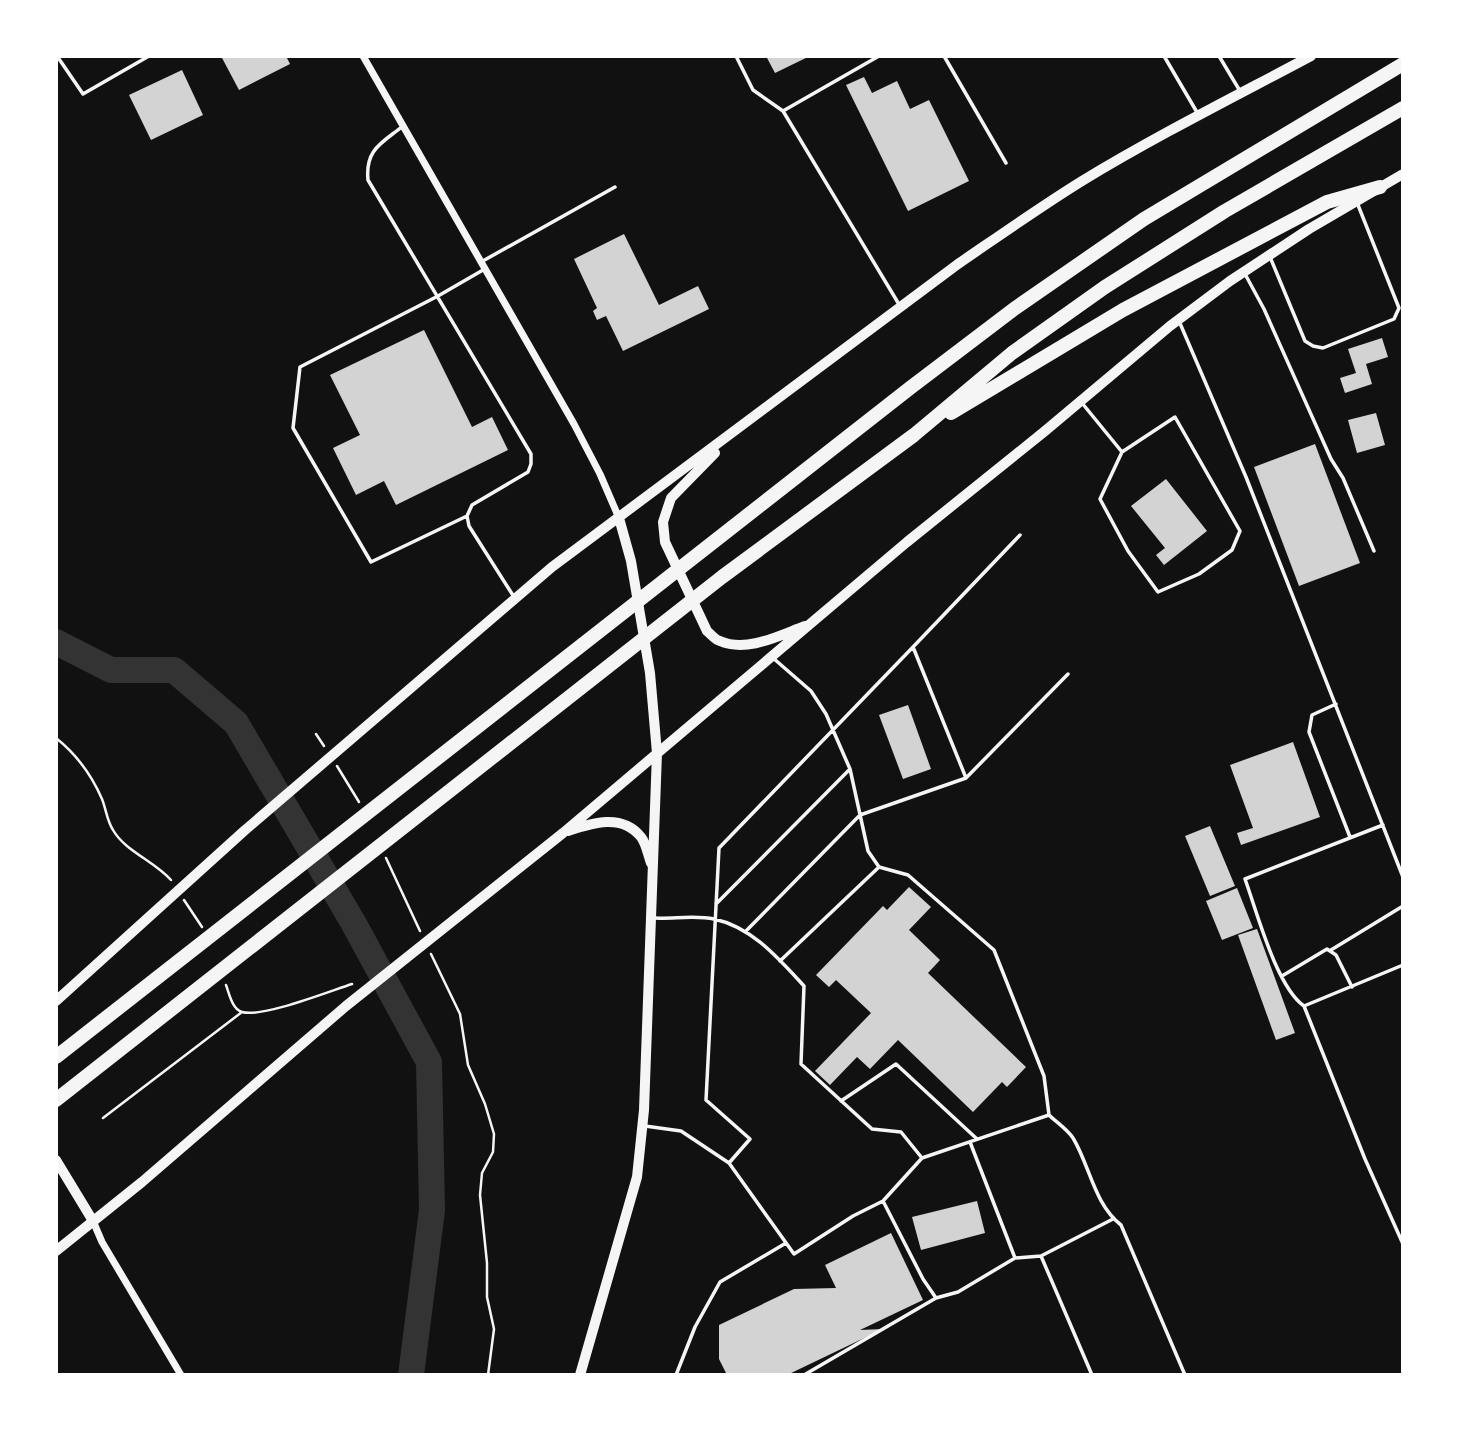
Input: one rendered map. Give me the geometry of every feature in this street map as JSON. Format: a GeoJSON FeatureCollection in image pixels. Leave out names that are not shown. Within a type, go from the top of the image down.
{"type":"FeatureCollection","features":[{"type":"Feature","properties":{"kind":"highway"},"geometry":{"type":"LineString","coordinates":[[1362,87],[1403,57]]}},
{"type":"Feature","properties":{"kind":"highway"},"geometry":{"type":"LineString","coordinates":[[56,1057],[910,388],[1092,253],[1210,177],[1403,64]]}},
{"type":"Feature","properties":{"kind":"highway"},"geometry":{"type":"LineString","coordinates":[[56,1100],[722,577],[914,435],[1012,354],[1105,287],[1225,211],[1403,108]]}},
{"type":"Feature","properties":{"kind":"highway"},"geometry":{"type":"LineString","coordinates":[[914,435],[1112,317],[1207,265],[1326,202],[1380,187]]}},
{"type":"Feature","properties":{"kind":"main road"},"geometry":{"type":"LineString","coordinates":[[56,1001],[244,831],[552,567],[958,264],[1024,218],[1083,180],[1311,56]]}},
{"type":"Feature","properties":{"kind":"main road"},"geometry":{"type":"LineString","coordinates":[[56,1251],[142,1182],[346,1006],[563,833],[908,542],[1178,320],[1269,255],[1402,176]]}},
{"type":"Feature","properties":{"kind":"main road"},"geometry":{"type":"LineString","coordinates":[[737,431],[671,498],[663,522],[665,542],[707,631],[720,641],[741,645],[760,642],[814,623]]}},
{"type":"Feature","properties":{"kind":"main road"},"geometry":{"type":"LineString","coordinates":[[580,1375],[637,1177],[652,918],[657,753],[650,673],[632,561],[619,518]]}},
{"type":"Feature","properties":{"kind":"main road"},"geometry":{"type":"LineString","coordinates":[[563,833],[592,823],[611,821],[629,827],[642,838],[653,871]]}},
{"type":"Feature","properties":{"kind":"street"},"geometry":{"type":"LineString","coordinates":[[363,56],[574,424],[619,518]]}},
{"type":"Feature","properties":{"kind":"street"},"geometry":{"type":"LineString","coordinates":[[56,1160],[181,1375]]}},
{"type":"Feature","properties":{"kind":"lane"},"geometry":{"type":"LineString","coordinates":[[57,56],[83,94],[149,56]]}},
{"type":"Feature","properties":{"kind":"lane"},"geometry":{"type":"LineString","coordinates":[[736,56],[752,90],[783,111],[901,308]]}},
{"type":"Feature","properties":{"kind":"lane"},"geometry":{"type":"LineString","coordinates":[[783,111],[879,56]]}},
{"type":"Feature","properties":{"kind":"lane"},"geometry":{"type":"LineString","coordinates":[[944,56],[1006,163]]}},
{"type":"Feature","properties":{"kind":"lane"},"geometry":{"type":"LineString","coordinates":[[1164,56],[1199,115]]}},
{"type":"Feature","properties":{"kind":"lane"},"geometry":{"type":"LineString","coordinates":[[1219,56],[1241,93]]}},
{"type":"Feature","properties":{"kind":"lane"},"geometry":{"type":"LineString","coordinates":[[403,126],[373,150],[367,167],[368,180],[531,454],[528,472],[472,505],[467,516],[469,526],[515,599]]}},
{"type":"Feature","properties":{"kind":"lane"},"geometry":{"type":"LineString","coordinates":[[467,516],[372,562],[293,428],[300,367],[438,296],[483,265],[615,187]]}},
{"type":"Feature","properties":{"kind":"lane"},"geometry":{"type":"LineString","coordinates":[[1269,255],[1305,341],[1314,346],[1324,348],[1394,319],[1399,308],[1356,201]]}},
{"type":"Feature","properties":{"kind":"lane"},"geometry":{"type":"LineString","coordinates":[[1244,272],[1264,309],[1331,459],[1343,478],[1374,551]]}},
{"type":"Feature","properties":{"kind":"lane"},"geometry":{"type":"LineString","coordinates":[[1178,320],[1246,477],[1403,877]]}},
{"type":"Feature","properties":{"kind":"lane"},"geometry":{"type":"LineString","coordinates":[[1080,401],[1122,452]]}},
{"type":"Feature","properties":{"kind":"lane"},"geometry":{"type":"LineString","coordinates":[[1175,417],[1240,531],[1232,550],[1199,574],[1158,592],[1128,551],[1100,499],[1122,452],[1175,417]]}},
{"type":"Feature","properties":{"kind":"lane"},"geometry":{"type":"LineString","coordinates":[[729,1163],[750,1139],[706,1100],[719,848],[1020,534]]}},
{"type":"Feature","properties":{"kind":"lane"},"geometry":{"type":"LineString","coordinates":[[913,647],[966,778]]}},
{"type":"Feature","properties":{"kind":"lane"},"geometry":{"type":"LineString","coordinates":[[772,658],[810,691],[826,714],[850,769],[868,850],[879,867],[908,876],[994,950],[1044,1076],[1049,1115],[1072,1137],[1091,1182],[1113,1219],[1121,1225],[1185,1375]]}},
{"type":"Feature","properties":{"kind":"lane"},"geometry":{"type":"LineString","coordinates":[[746,931],[860,815],[966,778],[1068,674]]}},
{"type":"Feature","properties":{"kind":"lane"},"geometry":{"type":"LineString","coordinates":[[1335,704],[1312,715],[1309,732],[1350,837]]}},
{"type":"Feature","properties":{"kind":"lane"},"geometry":{"type":"LineString","coordinates":[[715,906],[850,769]]}},
{"type":"Feature","properties":{"kind":"lane"},"geometry":{"type":"LineString","coordinates":[[1383,824],[1245,878],[1275,964],[1296,1000],[1304,1006],[1365,1159],[1403,1244]]}},
{"type":"Feature","properties":{"kind":"lane"},"geometry":{"type":"LineString","coordinates":[[780,961],[879,867]]}},
{"type":"Feature","properties":{"kind":"lane"},"geometry":{"type":"LineString","coordinates":[[1282,976],[1403,906]]}},
{"type":"Feature","properties":{"kind":"lane"},"geometry":{"type":"LineString","coordinates":[[652,918],[714,919],[746,931],[780,961],[804,986],[801,1064],[872,1129],[901,1132],[922,1158]]}},
{"type":"Feature","properties":{"kind":"lane"},"geometry":{"type":"LineString","coordinates":[[1331,950],[1352,987]]}},
{"type":"Feature","properties":{"kind":"lane"},"geometry":{"type":"LineString","coordinates":[[1304,1006],[1403,965]]}},
{"type":"Feature","properties":{"kind":"lane"},"geometry":{"type":"LineString","coordinates":[[841,1101],[896,1064],[978,1139]]}},
{"type":"Feature","properties":{"kind":"lane"},"geometry":{"type":"LineString","coordinates":[[642,1126],[681,1131],[729,1163],[794,1254],[853,1216],[883,1201],[922,1158],[1049,1115]]}},
{"type":"Feature","properties":{"kind":"lane"},"geometry":{"type":"LineString","coordinates":[[970,1142],[1015,1258]]}},
{"type":"Feature","properties":{"kind":"lane"},"geometry":{"type":"LineString","coordinates":[[883,1201],[923,1279],[936,1298]]}},
{"type":"Feature","properties":{"kind":"lane"},"geometry":{"type":"LineString","coordinates":[[804,1375],[936,1298],[958,1292],[1015,1258],[1041,1256],[1113,1219]]}},
{"type":"Feature","properties":{"kind":"lane"},"geometry":{"type":"LineString","coordinates":[[676,1375],[695,1327],[720,1282],[786,1243]]}},
{"type":"Feature","properties":{"kind":"lane"},"geometry":{"type":"LineString","coordinates":[[1041,1256],[1092,1375]]}},
{"type":"Feature","properties":{"kind":"path"},"geometry":{"type":"LineString","coordinates":[[316,734],[324,746]]}},
{"type":"Feature","properties":{"kind":"path"},"geometry":{"type":"LineString","coordinates":[[331,757],[360,803]]}},
{"type":"Feature","properties":{"kind":"path"},"geometry":{"type":"LineString","coordinates":[[382,850],[421,931]]}},
{"type":"Feature","properties":{"kind":"path"},"geometry":{"type":"LineString","coordinates":[[103,1118],[242,1012]]}},
{"type":"Feature","properties":{"kind":"building"},"geometry":{"type":"Polygon","coordinates":[[[221,56],[286,56],[290,64],[239,90],[221,56]]]}},
{"type":"Feature","properties":{"kind":"building"},"geometry":{"type":"Polygon","coordinates":[[[766,56],[810,56],[775,73],[766,56]]]}},
{"type":"Feature","properties":{"kind":"building"},"geometry":{"type":"Polygon","coordinates":[[[182,70],[203,115],[151,140],[129,95],[182,70]]]}},
{"type":"Feature","properties":{"kind":"building"},"geometry":{"type":"Polygon","coordinates":[[[864,77],[872,93],[897,81],[910,109],[929,100],[969,181],[908,211],[846,85],[864,77]]]}},
{"type":"Feature","properties":{"kind":"building"},"geometry":{"type":"Polygon","coordinates":[[[624,234],[659,305],[698,286],[709,309],[623,351],[606,316],[597,320],[593,311],[597,308],[574,259],[624,234]]]}},
{"type":"Feature","properties":{"kind":"building"},"geometry":{"type":"Polygon","coordinates":[[[424,330],[472,427],[492,417],[508,450],[396,505],[384,481],[356,495],[333,448],[360,435],[330,375],[424,330]]]}},
{"type":"Feature","properties":{"kind":"building"},"geometry":{"type":"Polygon","coordinates":[[[1382,338],[1388,357],[1366,364],[1372,384],[1345,393],[1340,378],[1356,373],[1348,349],[1382,338]]]}},
{"type":"Feature","properties":{"kind":"building"},"geometry":{"type":"Polygon","coordinates":[[[1376,413],[1385,445],[1357,453],[1348,420],[1376,413]]]}},
{"type":"Feature","properties":{"kind":"building"},"geometry":{"type":"Polygon","coordinates":[[[1315,444],[1360,563],[1299,586],[1254,467],[1315,444]]]}},
{"type":"Feature","properties":{"kind":"building"},"geometry":{"type":"Polygon","coordinates":[[[1166,479],[1207,531],[1164,565],[1156,555],[1165,548],[1131,506],[1166,479]]]}},
{"type":"Feature","properties":{"kind":"building"},"geometry":{"type":"Polygon","coordinates":[[[908,705],[931,769],[903,779],[879,715],[908,705]]]}},
{"type":"Feature","properties":{"kind":"building"},"geometry":{"type":"Polygon","coordinates":[[[1293,742],[1320,817],[1241,845],[1237,833],[1253,828],[1230,765],[1293,742]]]}},
{"type":"Feature","properties":{"kind":"building"},"geometry":{"type":"Polygon","coordinates":[[[1210,826],[1235,886],[1210,896],[1185,836],[1210,826]]]}},
{"type":"Feature","properties":{"kind":"building"},"geometry":{"type":"Polygon","coordinates":[[[909,887],[931,907],[909,930],[940,960],[928,973],[1026,1067],[1007,1087],[1002,1082],[973,1112],[898,1040],[870,1069],[857,1057],[830,1085],[815,1071],[871,1013],[836,980],[829,987],[816,975],[883,906],[887,910],[909,887]]]}},
{"type":"Feature","properties":{"kind":"building"},"geometry":{"type":"Polygon","coordinates":[[[1237,888],[1253,928],[1222,940],[1206,901],[1237,888]]]}},
{"type":"Feature","properties":{"kind":"building"},"geometry":{"type":"Polygon","coordinates":[[[1257,929],[1295,1033],[1276,1040],[1238,935],[1257,929]]]}},
{"type":"Feature","properties":{"kind":"building"},"geometry":{"type":"Polygon","coordinates":[[[977,1201],[985,1233],[921,1250],[912,1217],[977,1201]]]}},
{"type":"Feature","properties":{"kind":"building"},"geometry":{"type":"Polygon","coordinates":[[[891,1233],[923,1300],[860,1330],[883,1329],[787,1375],[727,1375],[719,1359],[719,1325],[794,1289],[836,1288],[825,1265],[891,1233]]]}},
{"type":"Feature","properties":{"kind":"waterway"},"geometry":{"type":"LineString","coordinates":[[56,642],[111,670],[174,670],[236,723],[354,924],[429,1062],[432,1210],[411,1375]]}}]}
